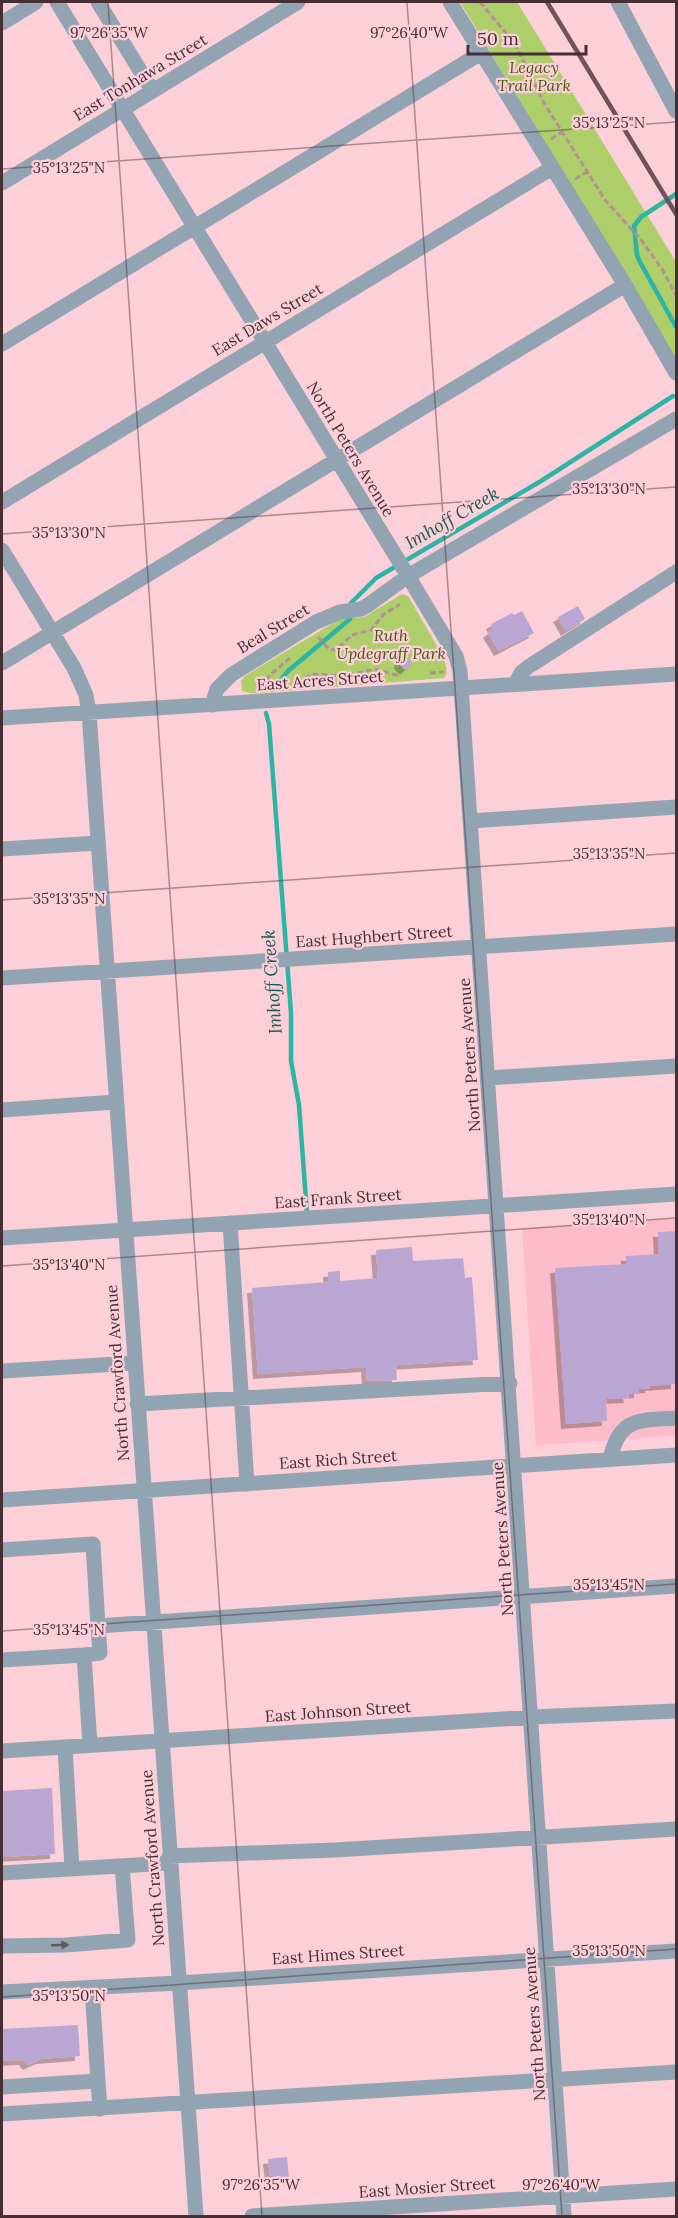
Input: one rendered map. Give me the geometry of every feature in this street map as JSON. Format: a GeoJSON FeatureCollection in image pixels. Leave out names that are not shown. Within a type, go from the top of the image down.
{"type":"FeatureCollection","features":[{"type":"Feature","properties":{"kind":"street"},"geometry":{"type":"LineString","coordinates":[[2,23],[36,2]]}},
{"type":"Feature","properties":{"kind":"street","name":"North Peters Avenue"},"geometry":{"type":"LineString","coordinates":[[57,2],[456,656],[460,671],[510,1383],[564,2217]]}},
{"type":"Feature","properties":{"kind":"street"},"geometry":{"type":"LineString","coordinates":[[98,2],[152,90]]}},
{"type":"Feature","properties":{"kind":"street","name":"East Tonhawa Street"},"geometry":{"type":"LineString","coordinates":[[2,183],[298,2]]}},
{"type":"Feature","properties":{"kind":"street"},"geometry":{"type":"LineString","coordinates":[[450,2],[625,285],[676,373]]}},
{"type":"Feature","properties":{"kind":"street"},"geometry":{"type":"LineString","coordinates":[[618,2],[674,101]]}},
{"type":"Feature","properties":{"kind":"street"},"geometry":{"type":"LineString","coordinates":[[2,344],[481,53]]}},
{"type":"Feature","properties":{"kind":"street","name":"East Daws Street"},"geometry":{"type":"LineString","coordinates":[[2,502],[552,168]]}},
{"type":"Feature","properties":{"kind":"street"},"geometry":{"type":"LineString","coordinates":[[2,663],[625,285]]}},
{"type":"Feature","properties":{"kind":"street","name":"Beal Street"},"geometry":{"type":"LineString","coordinates":[[212,705],[217,689],[231,675],[316,622],[368,605],[406,573],[676,419]]}},
{"type":"Feature","properties":{"kind":"street","name":"North Crawford Avenue"},"geometry":{"type":"LineString","coordinates":[[2,550],[81,682],[89,712],[195,2217]]}},
{"type":"Feature","properties":{"kind":"street"},"geometry":{"type":"LineString","coordinates":[[515,684],[521,673],[528,667],[676,572]]}},
{"type":"Feature","properties":{"kind":"street","name":"East Acres Street"},"geometry":{"type":"LineString","coordinates":[[2,718],[676,674]]}},
{"type":"Feature","properties":{"kind":"street"},"geometry":{"type":"LineString","coordinates":[[471,821],[676,807]]}},
{"type":"Feature","properties":{"kind":"street"},"geometry":{"type":"LineString","coordinates":[[2,849],[98,843]]}},
{"type":"Feature","properties":{"kind":"street","name":"East Hughbert Street"},"geometry":{"type":"LineString","coordinates":[[2,978],[676,934]]}},
{"type":"Feature","properties":{"kind":"street"},"geometry":{"type":"LineString","coordinates":[[488,1078],[676,1066]]}},
{"type":"Feature","properties":{"kind":"street"},"geometry":{"type":"LineString","coordinates":[[2,1110],[116,1102]]}},
{"type":"Feature","properties":{"kind":"street","name":"East Frank Street"},"geometry":{"type":"LineString","coordinates":[[2,1238],[676,1194]]}},
{"type":"Feature","properties":{"kind":"street"},"geometry":{"type":"LineString","coordinates":[[230,1223],[247,1484]]}},
{"type":"Feature","properties":{"kind":"street"},"geometry":{"type":"LineString","coordinates":[[2,1371],[134,1363]]}},
{"type":"Feature","properties":{"kind":"street"},"geometry":{"type":"LineString","coordinates":[[137,1404],[510,1383]]}},
{"type":"Feature","properties":{"kind":"street"},"geometry":{"type":"LineString","coordinates":[[610,1459],[621,1430],[633,1423],[676,1418]]}},
{"type":"Feature","properties":{"kind":"street","name":"East Rich Street"},"geometry":{"type":"LineString","coordinates":[[2,1500],[676,1455]]}},
{"type":"Feature","properties":{"kind":"street"},"geometry":{"type":"LineString","coordinates":[[2,1551],[93,1544],[100,1653],[2,1660]]}},
{"type":"Feature","properties":{"kind":"street"},"geometry":{"type":"LineString","coordinates":[[98,1626],[676,1586]]}},
{"type":"Feature","properties":{"kind":"street"},"geometry":{"type":"LineString","coordinates":[[84,1655],[90,1745]]}},
{"type":"Feature","properties":{"kind":"street","name":"East Johnson Street"},"geometry":{"type":"LineString","coordinates":[[2,1750],[532,1717],[676,1711]]}},
{"type":"Feature","properties":{"kind":"street"},"geometry":{"type":"LineString","coordinates":[[65,1747],[72,1869]]}},
{"type":"Feature","properties":{"kind":"street"},"geometry":{"type":"LineString","coordinates":[[2,1873],[122,1866],[170,1859],[676,1829]]}},
{"type":"Feature","properties":{"kind":"street"},"geometry":{"type":"LineString","coordinates":[[2,1946],[66,1945],[128,1940],[122,1866]]}},
{"type":"Feature","properties":{"kind":"street","name":"East Himes Street"},"geometry":{"type":"LineString","coordinates":[[2,1992],[676,1951]]}},
{"type":"Feature","properties":{"kind":"street"},"geometry":{"type":"LineString","coordinates":[[92,1988],[100,2109]]}},
{"type":"Feature","properties":{"kind":"street"},"geometry":{"type":"LineString","coordinates":[[2,2114],[676,2072]]}},
{"type":"Feature","properties":{"kind":"street"},"geometry":{"type":"LineString","coordinates":[[2,2087],[98,2081]]}},
{"type":"Feature","properties":{"kind":"street","name":"East Mosier Street"},"geometry":{"type":"LineString","coordinates":[[252,2217],[676,2189]]}},
{"type":"Feature","properties":{"kind":"path"},"geometry":{"type":"LineString","coordinates":[[480,2],[515,44],[544,103],[605,200],[642,241],[662,269],[676,295]]}},
{"type":"Feature","properties":{"kind":"path"},"geometry":{"type":"LineString","coordinates":[[312,641],[318,637],[327,647],[332,650],[337,649],[352,635],[370,630],[383,615],[400,604]]}},
{"type":"Feature","properties":{"kind":"path"},"geometry":{"type":"LineString","coordinates":[[257,688],[258,683],[298,651]]}},
{"type":"Feature","properties":{"kind":"path"},"geometry":{"type":"LineString","coordinates":[[291,688],[312,674],[344,676],[375,669],[402,676]]}},
{"type":"Feature","properties":{"kind":"path"},"geometry":{"type":"LineString","coordinates":[[426,674],[439,672]]}},
{"type":"Feature","properties":{"kind":"path"},"geometry":{"type":"LineString","coordinates":[[267,678],[272,681]]}},
{"type":"Feature","properties":{"kind":"shaded area"},"geometry":{"type":"Polygon","coordinates":[[[676,1219],[676,1436],[536,1445],[522,1229],[676,1219]]]}},
{"type":"Feature","properties":{"kind":"green space","name":"Legacy Trail Park"},"geometry":{"type":"Polygon","coordinates":[[[460,2],[517,2],[676,262],[676,359],[460,2]]]}},
{"type":"Feature","properties":{"kind":"green space","name":"Ruth Updegraff Park"},"geometry":{"type":"Polygon","coordinates":[[[402,594],[408,596],[444,658],[447,672],[444,678],[261,693],[242,691],[241,681],[245,676],[340,619],[364,617],[402,594]]]}},
{"type":"Feature","properties":{"kind":"building"},"geometry":{"type":"Polygon","coordinates":[[[578,606],[585,619],[566,631],[558,617],[578,606]]]}},
{"type":"Feature","properties":{"kind":"building"},"geometry":{"type":"Polygon","coordinates":[[[522,611],[534,633],[499,651],[488,633],[493,629],[491,624],[512,613],[514,615],[522,611]]]}},
{"type":"Feature","properties":{"kind":"building"},"geometry":{"type":"Polygon","coordinates":[[[407,654],[412,664],[405,670],[399,664],[400,658],[407,654]]]}},
{"type":"Feature","properties":{"kind":"building"},"geometry":{"type":"Polygon","coordinates":[[[676,1231],[676,1384],[639,1389],[639,1393],[628,1394],[629,1398],[606,1399],[607,1421],[566,1424],[555,1268],[626,1264],[626,1256],[659,1254],[658,1232],[676,1231]]]}},
{"type":"Feature","properties":{"kind":"building"},"geometry":{"type":"Polygon","coordinates":[[[412,1247],[413,1261],[463,1258],[465,1278],[472,1277],[478,1360],[396,1365],[397,1380],[367,1381],[366,1367],[258,1374],[252,1288],[328,1282],[328,1272],[340,1271],[340,1281],[378,1278],[376,1250],[412,1247]]]}},
{"type":"Feature","properties":{"kind":"building"},"geometry":{"type":"Polygon","coordinates":[[[52,1788],[55,1854],[2,1857],[2,1791],[52,1788]]]}},
{"type":"Feature","properties":{"kind":"building"},"geometry":{"type":"Polygon","coordinates":[[[78,2025],[80,2056],[41,2059],[28,2065],[24,2060],[2,2061],[2,2029],[78,2025]]]}},
{"type":"Feature","properties":{"kind":"building"},"geometry":{"type":"Polygon","coordinates":[[[287,2157],[289,2178],[273,2180],[273,2175],[270,2176],[268,2159],[287,2157]]]}},
{"type":"Feature","properties":{"kind":"waterway","name":"Imhoff Creek"},"geometry":{"type":"LineString","coordinates":[[676,194],[641,217],[634,226],[637,255],[676,327]]}},
{"type":"Feature","properties":{"kind":"waterway","name":"Imhoff Creek"},"geometry":{"type":"LineString","coordinates":[[272,690],[288,671],[350,619],[351,603],[376,578],[541,481],[673,396]]}},
{"type":"Feature","properties":{"kind":"waterway","name":"Imhoff Creek"},"geometry":{"type":"LineString","coordinates":[[266,713],[269,724],[291,1013],[291,1061],[299,1105],[307,1214]]}},
{"type":"Feature","properties":{"kind":"railway"},"geometry":{"type":"LineString","coordinates":[[547,2],[676,214]]}}]}
